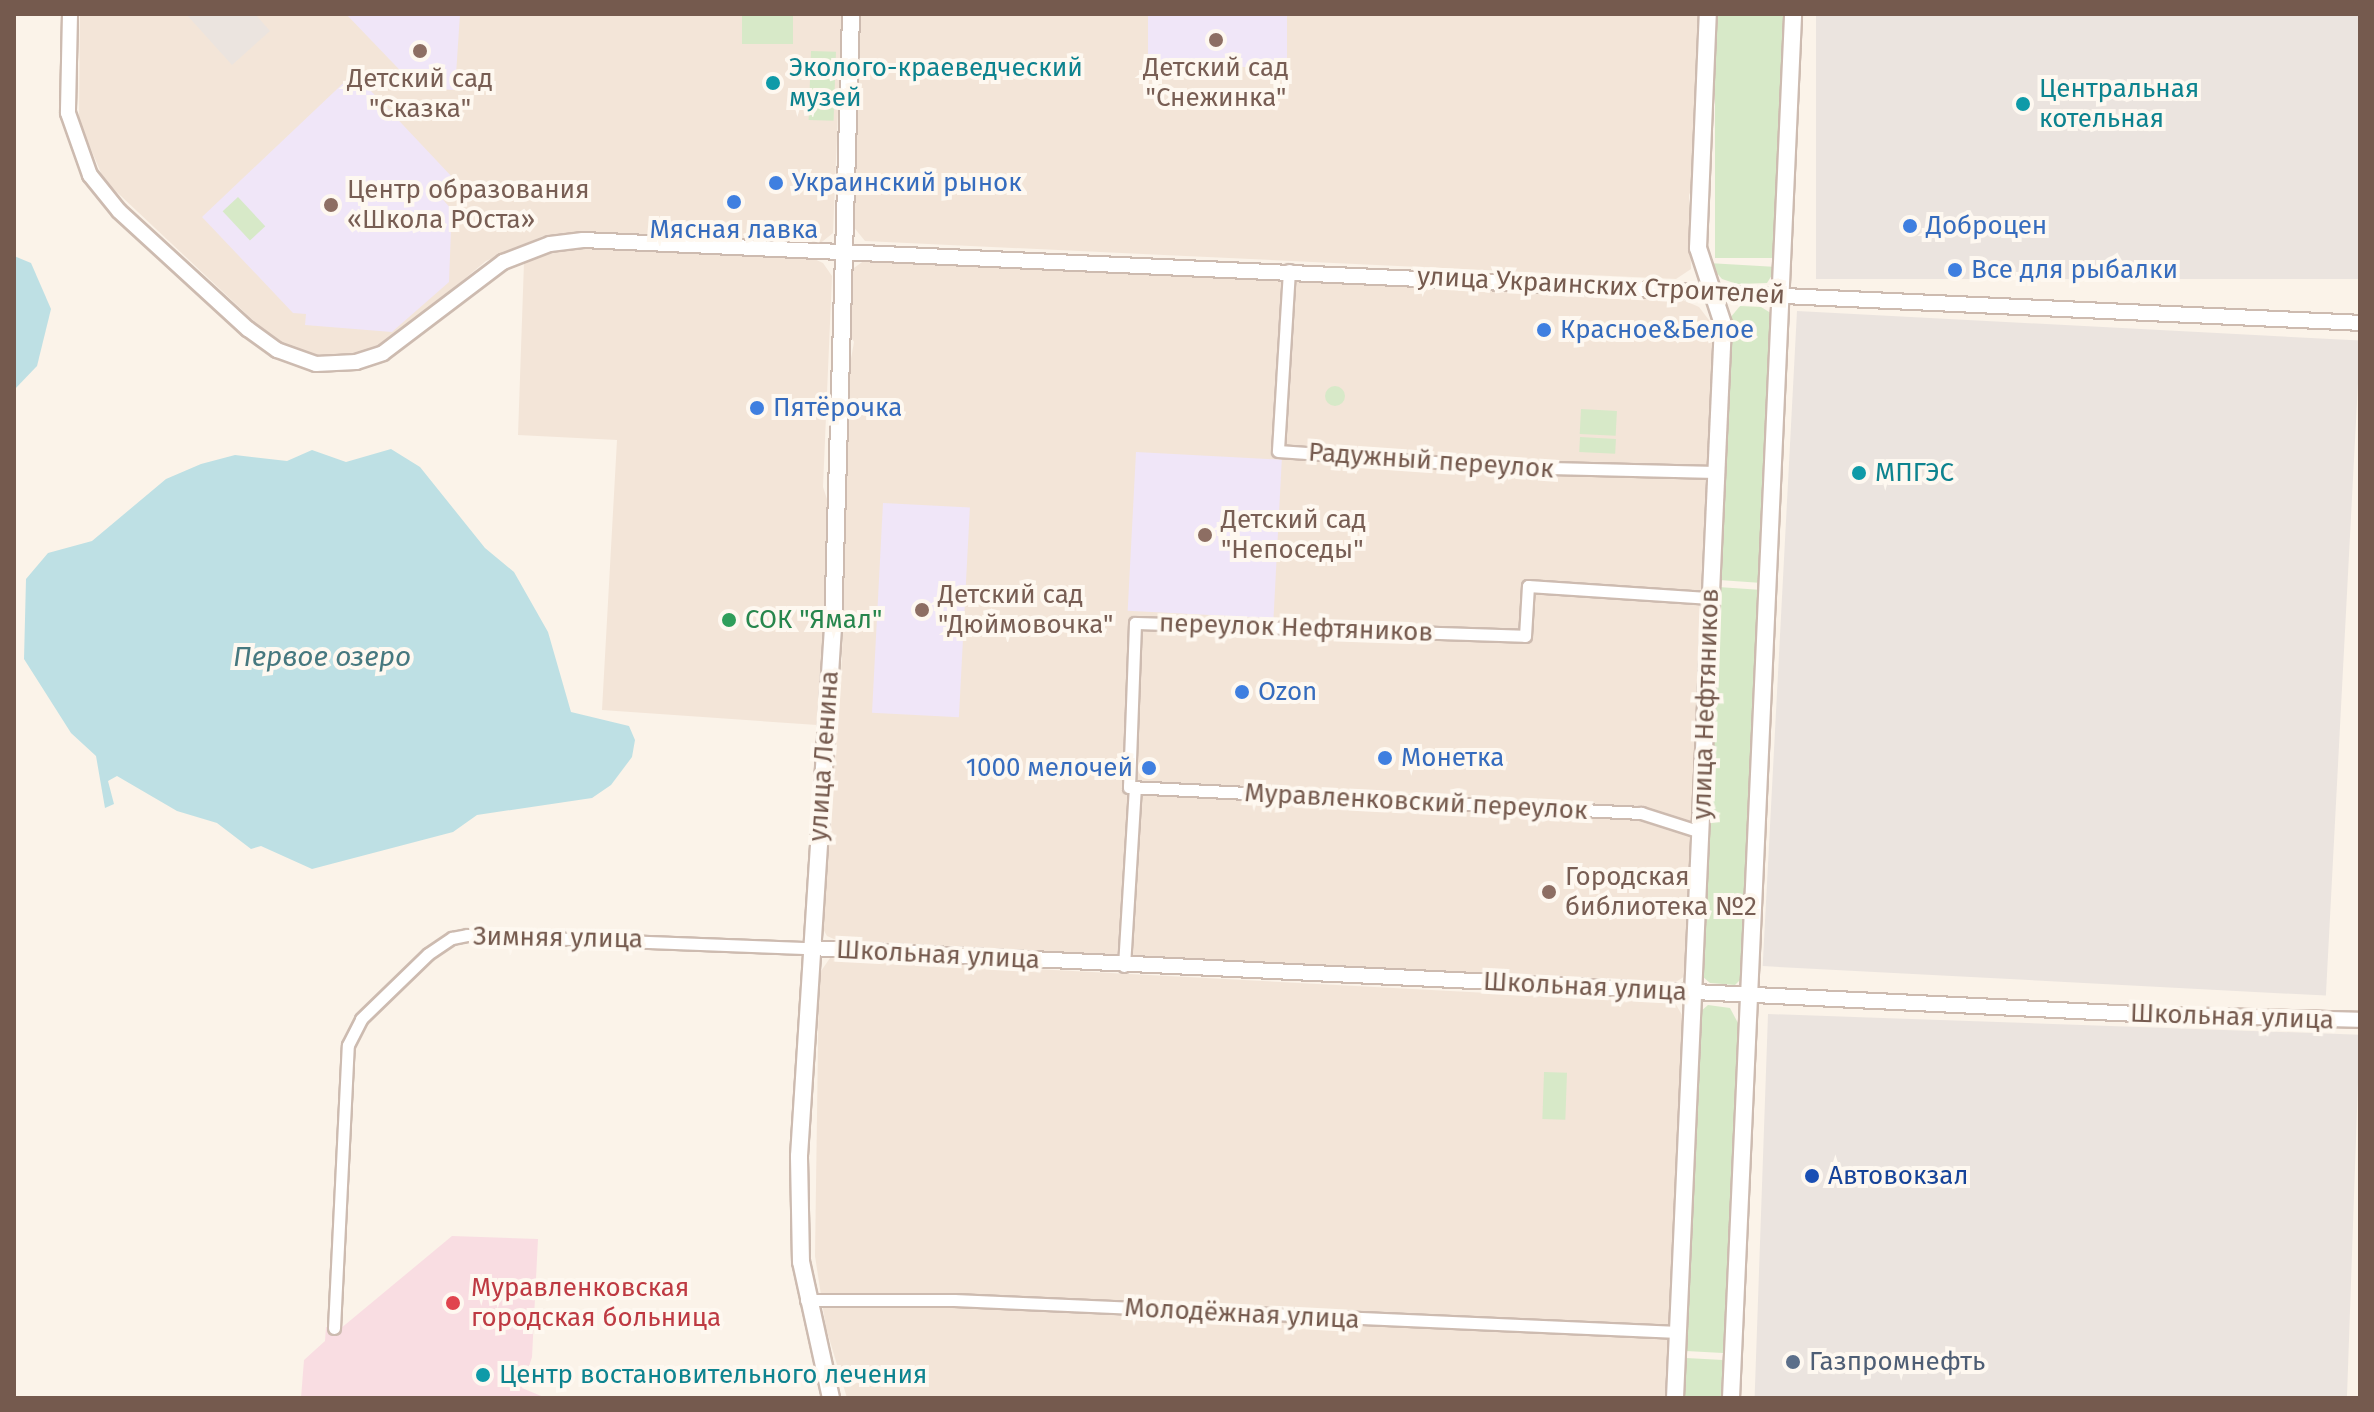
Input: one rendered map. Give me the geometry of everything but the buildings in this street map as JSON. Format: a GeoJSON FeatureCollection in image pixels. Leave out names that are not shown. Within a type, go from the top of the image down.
{"type":"FeatureCollection","features":[{"type":"Feature","properties":{"kind":"main road","name":"улица Ленина"},"geometry":{"type":"LineString","coordinates":[[831,1398],[806,1300],[799,1156],[836,575],[842,252],[851,14]]}},
{"type":"Feature","properties":{"kind":"main road","name":"улица Нефтяников"},"geometry":{"type":"LineString","coordinates":[[1675,1398],[1723,324],[1698,248],[1708,14]]}},
{"type":"Feature","properties":{"kind":"main road","name":"улица Нефтяников"},"geometry":{"type":"LineString","coordinates":[[1731,1398],[1783,296],[1793,14]]}},
{"type":"Feature","properties":{"kind":"street","name":"улица Украинских Строителей"},"geometry":{"type":"LineString","coordinates":[[70,14],[68,113],[90,175],[119,211],[248,329],[302,360],[340,364],[383,353],[489,270],[550,244],[603,240],[1289,270],[2360,323]]}},
{"type":"Feature","properties":{"kind":"street","name":"Радужный переулок"},"geometry":{"type":"LineString","coordinates":[[1289,270],[1278,451],[1494,467],[1716,472]]}},
{"type":"Feature","properties":{"kind":"street","name":"переулок Нефтяников"},"geometry":{"type":"LineString","coordinates":[[1124,966],[1135,623],[1525,636],[1528,586],[1711,598]]}},
{"type":"Feature","properties":{"kind":"street","name":"Муравленковский переулок"},"geometry":{"type":"LineString","coordinates":[[1132,787],[1641,813],[1701,832]]}},
{"type":"Feature","properties":{"kind":"street","name":"Зимняя улица"},"geometry":{"type":"LineString","coordinates":[[334,1328],[348,1045],[361,1019],[428,954],[452,938],[467,935],[811,948]]}},
{"type":"Feature","properties":{"kind":"street","name":"Школьная улица"},"geometry":{"type":"LineString","coordinates":[[811,948],[1124,966],[2360,1020]]}},
{"type":"Feature","properties":{"kind":"street","name":"Молодёжная улица"},"geometry":{"type":"LineString","coordinates":[[806,1300],[938,1299],[1678,1332]]}},
{"type":"Feature","properties":{"kind":"shaded area"},"geometry":{"type":"Polygon","coordinates":[[[80,14],[842,14],[833,233],[818,245],[588,232],[543,236],[486,261],[390,341],[350,355],[312,355],[285,344],[258,325],[104,180],[79,121],[80,14]]]}},
{"type":"Feature","properties":{"kind":"shaded area"},"geometry":{"type":"Polygon","coordinates":[[[186,14],[255,14],[270,31],[232,65],[186,14]]]}},
{"type":"Feature","properties":{"kind":"shaded area","name":"Детский сад \"Сказка\""},"geometry":{"type":"Polygon","coordinates":[[[346,14],[460,14],[455,90],[417,88],[346,14]]]}},
{"type":"Feature","properties":{"kind":"shaded area"},"geometry":{"type":"Polygon","coordinates":[[[861,14],[1703,14],[1695,181],[1689,195],[1691,269],[1676,279],[865,241],[852,225],[861,14]]]}},
{"type":"Feature","properties":{"kind":"shaded area","name":"Детский сад \"Снежинка\""},"geometry":{"type":"Polygon","coordinates":[[[1148,14],[1287,14],[1287,67],[1148,67],[1148,14]]]}},
{"type":"Feature","properties":{"kind":"shaded area"},"geometry":{"type":"Polygon","coordinates":[[[1816,14],[2360,14],[2360,279],[1816,279],[1816,14]]]}},
{"type":"Feature","properties":{"kind":"shaded area","name":"Центр образования «Школа РОста»"},"geometry":{"type":"Polygon","coordinates":[[[354,73],[453,178],[437,193],[461,220],[451,230],[449,282],[392,332],[305,325],[306,314],[293,313],[202,217],[354,73]]]}},
{"type":"Feature","properties":{"kind":"shaded area"},"geometry":{"type":"Polygon","coordinates":[[[610,247],[808,256],[823,263],[832,276],[823,487],[828,502],[826,589],[817,725],[602,710],[617,440],[518,435],[524,262],[561,250],[610,247]]]}},
{"type":"Feature","properties":{"kind":"shaded area"},"geometry":{"type":"Polygon","coordinates":[[[865,260],[1672,295],[1699,307],[1715,328],[1685,976],[1673,984],[841,942],[827,936],[822,927],[842,657],[847,381],[854,342],[848,331],[851,270],[865,260]]]}},
{"type":"Feature","properties":{"kind":"shaded area"},"geometry":{"type":"Polygon","coordinates":[[[1797,311],[2360,341],[2326,996],[1763,966],[1797,311]]]}},
{"type":"Feature","properties":{"kind":"shaded area","name":"Детский сад \"Непоседы\""},"geometry":{"type":"Polygon","coordinates":[[[1136,452],[1282,460],[1273,618],[1128,611],[1136,452]]]}},
{"type":"Feature","properties":{"kind":"shaded area","name":"Детский сад \"Дюймовочка\""},"geometry":{"type":"Polygon","coordinates":[[[883,503],[970,508],[959,717],[872,713],[883,503]]]}},
{"type":"Feature","properties":{"kind":"shaded area"},"geometry":{"type":"Polygon","coordinates":[[[830,958],[1675,1003],[1685,1020],[1668,1398],[847,1398],[826,1328],[815,1256],[819,974],[830,958]]]}},
{"type":"Feature","properties":{"kind":"shaded area"},"geometry":{"type":"Polygon","coordinates":[[[1768,1014],[2360,1035],[2347,1398],[1755,1398],[1768,1014]]]}},
{"type":"Feature","properties":{"kind":"shaded area","name":"Муравленковская городская больница"},"geometry":{"type":"Polygon","coordinates":[[[452,1236],[538,1239],[532,1357],[522,1388],[546,1398],[301,1398],[304,1360],[325,1341],[326,1327],[340,1329],[452,1236]]]}},
{"type":"Feature","properties":{"kind":"green space"},"geometry":{"type":"Polygon","coordinates":[[[742,14],[793,14],[793,44],[742,44],[742,14]]]}},
{"type":"Feature","properties":{"kind":"green space"},"geometry":{"type":"Polygon","coordinates":[[[1715,14],[1786,14],[1786,258],[1715,258],[1715,14]]]}},
{"type":"Feature","properties":{"kind":"green space"},"geometry":{"type":"Polygon","coordinates":[[[811,51],[836,52],[834,121],[809,120],[811,51]]]}},
{"type":"Feature","properties":{"kind":"green space"},"geometry":{"type":"Polygon","coordinates":[[[238,197],[265,226],[250,241],[223,211],[238,197]]]}},
{"type":"Feature","properties":{"kind":"green space"},"geometry":{"type":"Polygon","coordinates":[[[1708,263],[1777,267],[1767,283],[1737,284],[1722,279],[1708,263]]]}},
{"type":"Feature","properties":{"kind":"green space"},"geometry":{"type":"Polygon","coordinates":[[[1740,306],[1761,307],[1774,315],[1762,583],[1719,580],[1730,318],[1740,306]]]}},
{"type":"Feature","properties":{"kind":"green space"},"geometry":{"type":"Polygon","coordinates":[[[1331,386],[1339,386],[1345,396],[1339,406],[1331,406],[1325,400],[1325,392],[1331,386]]]}},
{"type":"Feature","properties":{"kind":"green space"},"geometry":{"type":"Polygon","coordinates":[[[1581,409],[1617,411],[1616,436],[1580,434],[1581,409]]]}},
{"type":"Feature","properties":{"kind":"green space"},"geometry":{"type":"Polygon","coordinates":[[[1580,437],[1616,439],[1615,454],[1579,452],[1580,437]]]}},
{"type":"Feature","properties":{"kind":"green space"},"geometry":{"type":"Polygon","coordinates":[[[1718,587],[1762,590],[1742,978],[1735,985],[1710,983],[1702,976],[1718,587]]]}},
{"type":"Feature","properties":{"kind":"green space"},"geometry":{"type":"Polygon","coordinates":[[[1708,1005],[1730,1008],[1739,1025],[1723,1353],[1686,1351],[1700,1012],[1708,1005]]]}},
{"type":"Feature","properties":{"kind":"green space"},"geometry":{"type":"Polygon","coordinates":[[[1544,1072],[1567,1073],[1565,1120],[1542,1119],[1544,1072]]]}},
{"type":"Feature","properties":{"kind":"green space"},"geometry":{"type":"Polygon","coordinates":[[[1686,1358],[1723,1360],[1721,1398],[1684,1398],[1686,1358]]]}},
{"type":"Feature","properties":{"kind":"water"},"geometry":{"type":"Polygon","coordinates":[[[14,256],[31,263],[51,309],[37,366],[14,390],[14,256]]]}},
{"type":"Feature","properties":{"kind":"water","name":"Первое озеро"},"geometry":{"type":"Polygon","coordinates":[[[391,449],[420,467],[485,548],[514,572],[548,632],[571,712],[629,726],[635,740],[632,757],[611,785],[592,798],[477,815],[453,832],[312,869],[261,846],[251,849],[217,823],[177,811],[117,776],[108,781],[114,804],[105,808],[96,756],[71,733],[24,659],[26,579],[48,553],[92,541],[166,479],[201,464],[235,455],[287,461],[312,450],[346,462],[391,449]]]}},
{"type":"Feature","properties":{"kind":"place","name":"Детский сад \"Снежинка\""},"geometry":{"type":"Point","coordinates":[1216,40]}},
{"type":"Feature","properties":{"kind":"place","name":"Детский сад \"Сказка\""},"geometry":{"type":"Point","coordinates":[420,51]}},
{"type":"Feature","properties":{"kind":"place","name":"Эколого-краеведческий музей"},"geometry":{"type":"Point","coordinates":[773,83]}},
{"type":"Feature","properties":{"kind":"place","name":"Центральная котельная"},"geometry":{"type":"Point","coordinates":[2023,104]}},
{"type":"Feature","properties":{"kind":"place","name":"Украинский рынок"},"geometry":{"type":"Point","coordinates":[776,183]}},
{"type":"Feature","properties":{"kind":"place","name":"Мясная лавка"},"geometry":{"type":"Point","coordinates":[734,202]}},
{"type":"Feature","properties":{"kind":"place","name":"Центр образования «Школа РОста»"},"geometry":{"type":"Point","coordinates":[331,205]}},
{"type":"Feature","properties":{"kind":"place","name":"Доброцен"},"geometry":{"type":"Point","coordinates":[1910,226]}},
{"type":"Feature","properties":{"kind":"place","name":"Все для рыбалки"},"geometry":{"type":"Point","coordinates":[1955,270]}},
{"type":"Feature","properties":{"kind":"place","name":"Красное&Белое"},"geometry":{"type":"Point","coordinates":[1544,330]}},
{"type":"Feature","properties":{"kind":"place","name":"Пятёрочка"},"geometry":{"type":"Point","coordinates":[757,408]}},
{"type":"Feature","properties":{"kind":"place","name":"МПГЭС"},"geometry":{"type":"Point","coordinates":[1859,473]}},
{"type":"Feature","properties":{"kind":"place","name":"Детский сад \"Непоседы\""},"geometry":{"type":"Point","coordinates":[1205,535]}},
{"type":"Feature","properties":{"kind":"place","name":"Детский сад \"Дюймовочка\""},"geometry":{"type":"Point","coordinates":[922,610]}},
{"type":"Feature","properties":{"kind":"place","name":"СОК \"Ямал\""},"geometry":{"type":"Point","coordinates":[729,620]}},
{"type":"Feature","properties":{"kind":"place","name":"Ozon"},"geometry":{"type":"Point","coordinates":[1242,692]}},
{"type":"Feature","properties":{"kind":"place","name":"Монетка"},"geometry":{"type":"Point","coordinates":[1385,758]}},
{"type":"Feature","properties":{"kind":"place","name":"1000 мелочей"},"geometry":{"type":"Point","coordinates":[1149,768]}},
{"type":"Feature","properties":{"kind":"place","name":"Городская библиотека №2"},"geometry":{"type":"Point","coordinates":[1549,892]}},
{"type":"Feature","properties":{"kind":"place","name":"Автовокзал"},"geometry":{"type":"Point","coordinates":[1812,1176]}},
{"type":"Feature","properties":{"kind":"place","name":"Муравленковская городская больница"},"geometry":{"type":"Point","coordinates":[453,1303]}},
{"type":"Feature","properties":{"kind":"place","name":"Газпромнефть"},"geometry":{"type":"Point","coordinates":[1793,1362]}},
{"type":"Feature","properties":{"kind":"place","name":"Центр востановительного лечения"},"geometry":{"type":"Point","coordinates":[483,1375]}}]}
